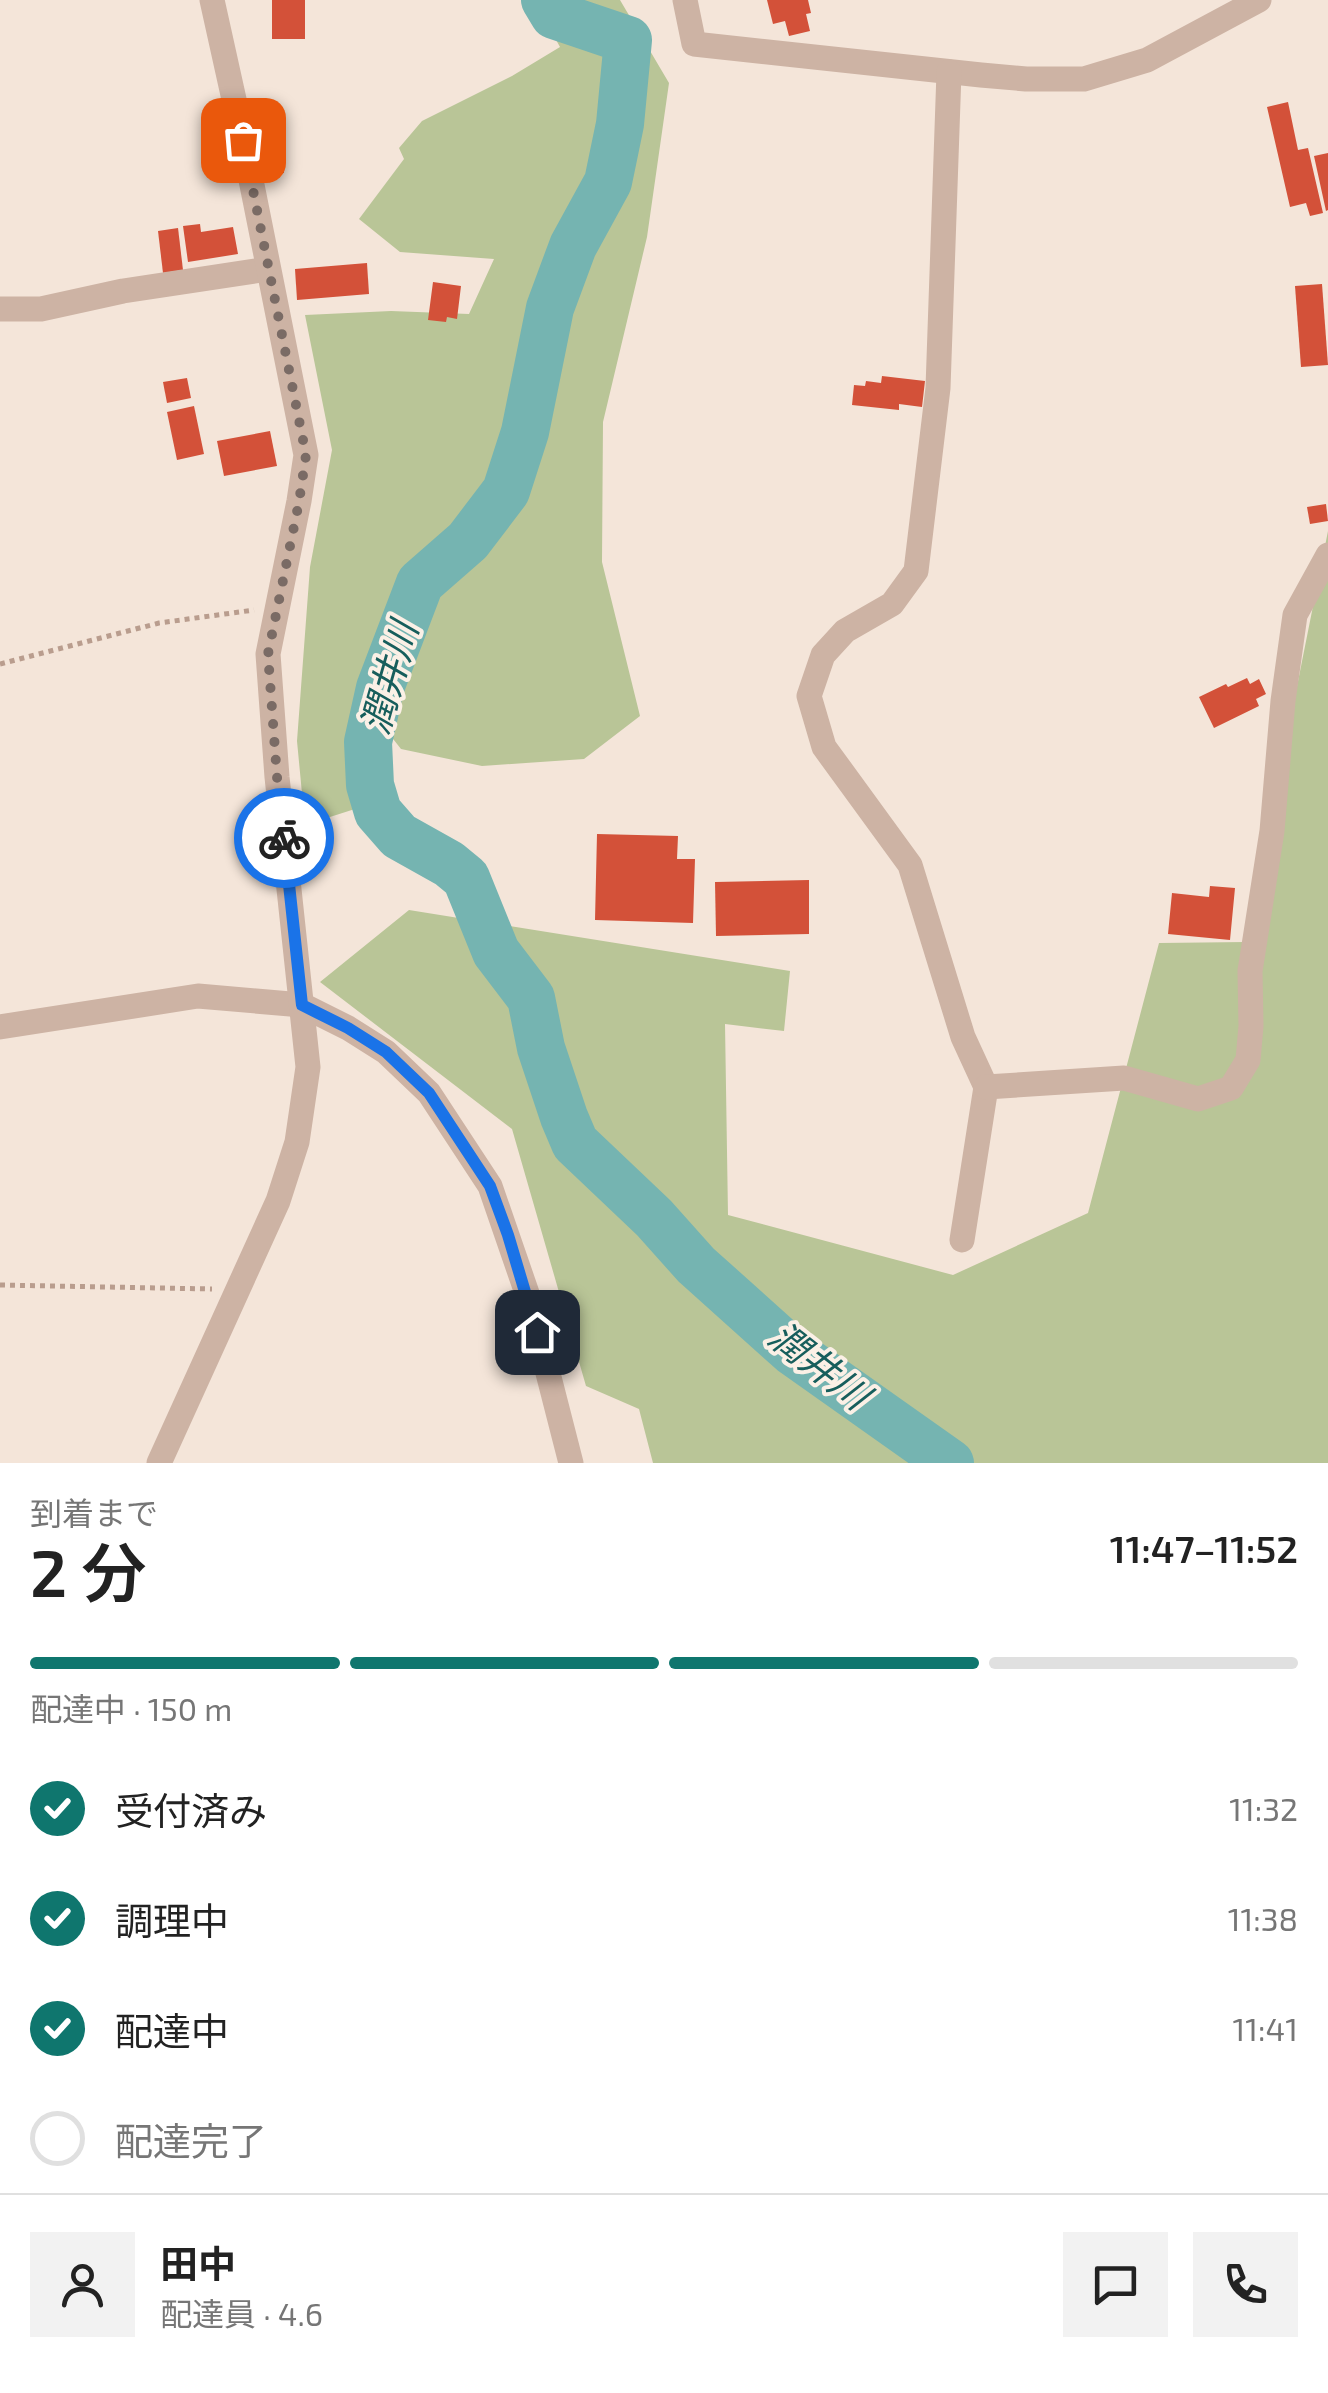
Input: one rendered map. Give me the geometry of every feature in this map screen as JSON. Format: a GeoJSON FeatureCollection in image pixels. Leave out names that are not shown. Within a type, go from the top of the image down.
{"type":"FeatureCollection","features":[{"type":"Feature","properties":{"kind":"street"},"geometry":{"type":"LineString","coordinates":[[159,1463],[278,1201],[297,1142],[308,1067],[268,654],[306,455],[212,0]]}},
{"type":"Feature","properties":{"kind":"street"},"geometry":{"type":"LineString","coordinates":[[686,0],[694,44],[1026,79],[1084,79],[1148,60],[1260,0]]}},
{"type":"Feature","properties":{"kind":"street"},"geometry":{"type":"LineString","coordinates":[[949,72],[938,388],[916,572],[892,604],[845,632],[823,655],[809,696],[824,747],[910,865],[963,1037],[986,1087],[962,1240]]}},
{"type":"Feature","properties":{"kind":"street"},"geometry":{"type":"LineString","coordinates":[[0,308],[41,309],[123,291],[268,268]]}},
{"type":"Feature","properties":{"kind":"street"},"geometry":{"type":"LineString","coordinates":[[986,1087],[1124,1078],[1198,1099],[1231,1088],[1248,1060],[1250,971],[1272,831],[1295,614],[1328,555]]}},
{"type":"Feature","properties":{"kind":"street"},"geometry":{"type":"LineString","coordinates":[[0,1027],[198,996],[302,1005],[386,1052],[429,1093],[490,1186],[528,1298],[572,1463]]}},
{"type":"Feature","properties":{"kind":"path"},"geometry":{"type":"LineString","coordinates":[[0,664],[160,623],[277,606]]}},
{"type":"Feature","properties":{"kind":"path"},"geometry":{"type":"LineString","coordinates":[[0,1285],[237,1289]]}},
{"type":"Feature","properties":{"kind":"green space"},"geometry":{"type":"Polygon","coordinates":[[[534,0],[620,0],[669,83],[647,237],[603,422],[602,562],[640,716],[584,759],[482,766],[401,749],[375,716],[358,808],[305,825],[297,741],[310,567],[332,450],[305,315],[391,311],[469,314],[494,259],[400,252],[359,219],[404,159],[399,148],[422,121],[560,47],[534,0]]]}},
{"type":"Feature","properties":{"kind":"green space"},"geometry":{"type":"Polygon","coordinates":[[[1328,531],[1328,1463],[653,1463],[639,1409],[586,1386],[512,1129],[320,982],[409,910],[790,971],[784,1031],[725,1024],[728,1215],[953,1275],[1088,1213],[1159,943],[1246,942],[1328,531]]]}},
{"type":"Feature","properties":{"kind":"building"},"geometry":{"type":"Polygon","coordinates":[[[272,0],[305,0],[305,39],[272,39],[272,0]]]}},
{"type":"Feature","properties":{"kind":"building"},"geometry":{"type":"Polygon","coordinates":[[[767,0],[808,0],[810,31],[789,36],[785,21],[773,24],[767,0]]]}},
{"type":"Feature","properties":{"kind":"building"},"geometry":{"type":"Polygon","coordinates":[[[1288,102],[1298,150],[1308,148],[1323,213],[1310,216],[1306,203],[1290,207],[1267,107],[1288,102]]]}},
{"type":"Feature","properties":{"kind":"building"},"geometry":{"type":"Polygon","coordinates":[[[279,150],[284,173],[271,175],[267,152],[279,150]]]}},
{"type":"Feature","properties":{"kind":"building"},"geometry":{"type":"Polygon","coordinates":[[[1328,153],[1328,210],[1326,211],[1314,156],[1328,153]]]}},
{"type":"Feature","properties":{"kind":"building"},"geometry":{"type":"Polygon","coordinates":[[[200,224],[201,232],[233,227],[238,254],[188,262],[183,226],[200,224]]]}},
{"type":"Feature","properties":{"kind":"building"},"geometry":{"type":"Polygon","coordinates":[[[178,228],[183,270],[163,273],[158,231],[178,228]]]}},
{"type":"Feature","properties":{"kind":"building"},"geometry":{"type":"Polygon","coordinates":[[[367,263],[369,294],[297,300],[295,269],[367,263]]]}},
{"type":"Feature","properties":{"kind":"building"},"geometry":{"type":"Polygon","coordinates":[[[433,282],[461,286],[457,319],[428,320],[433,282]]]}},
{"type":"Feature","properties":{"kind":"building"},"geometry":{"type":"Polygon","coordinates":[[[1322,284],[1328,365],[1301,367],[1295,286],[1322,284]]]}},
{"type":"Feature","properties":{"kind":"building"},"geometry":{"type":"Polygon","coordinates":[[[882,376],[925,381],[922,407],[899,404],[899,410],[852,405],[854,385],[865,386],[866,381],[881,383],[882,376]]]}},
{"type":"Feature","properties":{"kind":"building"},"geometry":{"type":"Polygon","coordinates":[[[187,378],[191,398],[167,403],[163,382],[187,378]]]}},
{"type":"Feature","properties":{"kind":"building"},"geometry":{"type":"Polygon","coordinates":[[[194,406],[204,454],[177,460],[167,412],[194,406]]]}},
{"type":"Feature","properties":{"kind":"building"},"geometry":{"type":"Polygon","coordinates":[[[270,431],[277,466],[224,476],[217,441],[270,431]]]}},
{"type":"Feature","properties":{"kind":"building"},"geometry":{"type":"Polygon","coordinates":[[[1326,504],[1328,521],[1310,524],[1307,507],[1326,504]]]}},
{"type":"Feature","properties":{"kind":"building"},"geometry":{"type":"Polygon","coordinates":[[[1247,678],[1250,684],[1259,679],[1266,694],[1256,699],[1259,706],[1214,728],[1199,697],[1247,678]]]}},
{"type":"Feature","properties":{"kind":"building"},"geometry":{"type":"Polygon","coordinates":[[[597,834],[678,836],[677,859],[695,859],[693,923],[595,920],[597,834]]]}},
{"type":"Feature","properties":{"kind":"building"},"geometry":{"type":"Polygon","coordinates":[[[809,880],[809,934],[716,936],[715,882],[809,880]]]}},
{"type":"Feature","properties":{"kind":"building"},"geometry":{"type":"Polygon","coordinates":[[[1210,886],[1235,888],[1230,940],[1168,934],[1172,893],[1209,897],[1210,886]]]}},
{"type":"Feature","properties":{"kind":"waterway","name":"潤井川"},"geometry":{"type":"LineString","coordinates":[[545,0],[554,15],[628,40],[620,124],[608,182],[573,246],[550,308],[525,432],[506,491],[468,541],[420,583],[380,688],[368,742],[370,785],[378,812],[399,836],[466,878],[496,952],[531,998],[541,1048],[575,1143],[654,1218],[696,1265],[793,1352],[950,1463]]}},
{"type":"Feature","properties":{"kind":"way so far"},"geometry":{"type":"LineString","coordinates":[[243,140],[306,455],[268,654],[284,838]]}},
{"type":"Feature","properties":{"kind":"route"},"geometry":{"type":"LineString","coordinates":[[284,838],[302,1005],[386,1052],[429,1093],[490,1186],[537,1332]]}}]}
